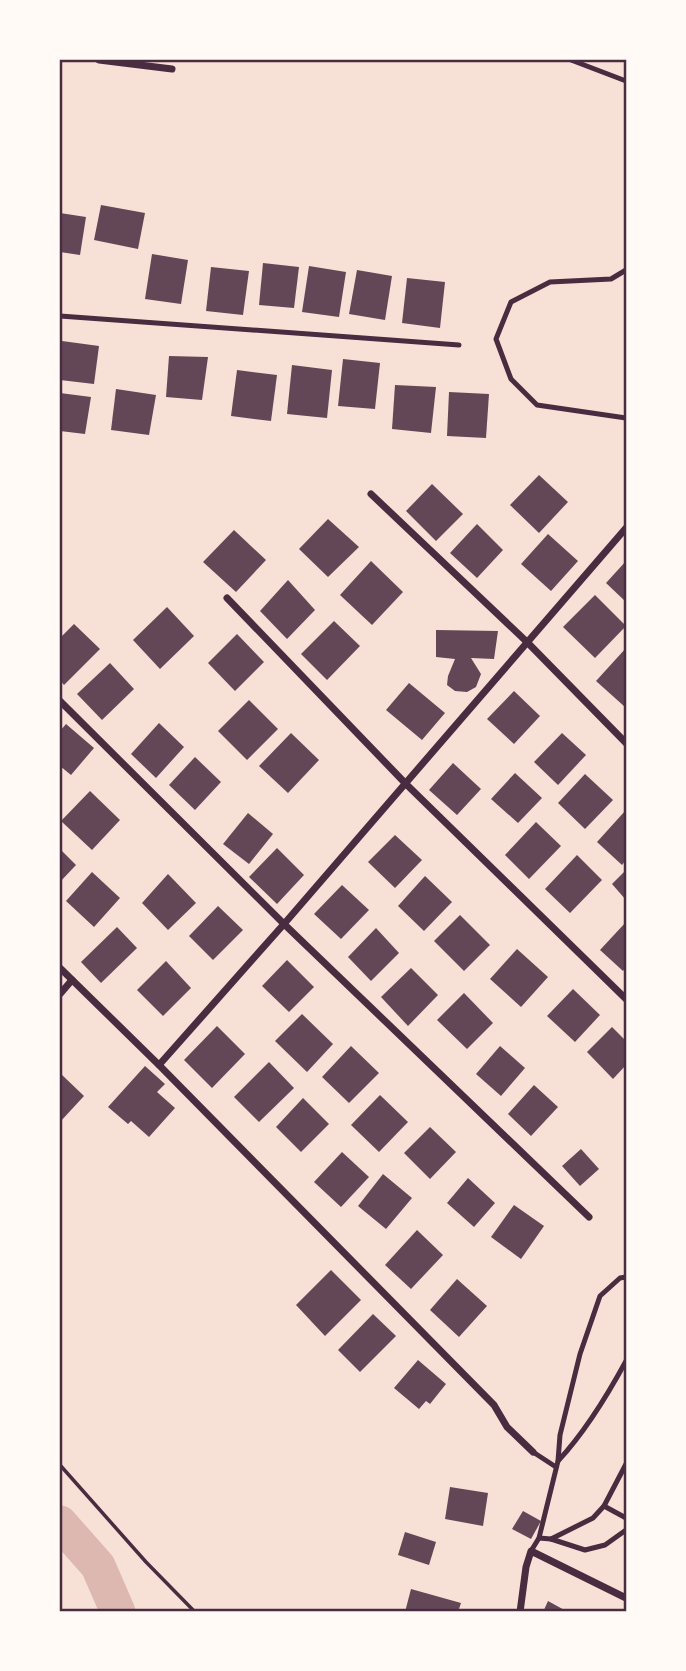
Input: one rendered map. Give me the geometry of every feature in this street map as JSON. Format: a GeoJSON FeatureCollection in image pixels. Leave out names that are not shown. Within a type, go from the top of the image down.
{"type":"FeatureCollection","features":[{"type":"Feature","properties":{"kind":"street"},"geometry":{"type":"LineString","coordinates":[[99,60],[172,69]]}},
{"type":"Feature","properties":{"kind":"street"},"geometry":{"type":"LineString","coordinates":[[371,494],[527,642],[626,743]]}},
{"type":"Feature","properties":{"kind":"street"},"geometry":{"type":"LineString","coordinates":[[159,1065],[626,528]]}},
{"type":"Feature","properties":{"kind":"street"},"geometry":{"type":"LineString","coordinates":[[226,598],[406,784],[626,999]]}},
{"type":"Feature","properties":{"kind":"street"},"geometry":{"type":"LineString","coordinates":[[60,701],[284,924],[589,1217]]}},
{"type":"Feature","properties":{"kind":"street"},"geometry":{"type":"LineString","coordinates":[[60,968],[494,1405],[508,1427],[533,1452]]}},
{"type":"Feature","properties":{"kind":"street"},"geometry":{"type":"LineString","coordinates":[[60,994],[72,980]]}},
{"type":"Feature","properties":{"kind":"street"},"geometry":{"type":"LineString","coordinates":[[520,1612],[531,1551],[626,1598]]}},
{"type":"Feature","properties":{"kind":"lane"},"geometry":{"type":"LineString","coordinates":[[571,60],[626,81]]}},
{"type":"Feature","properties":{"kind":"lane"},"geometry":{"type":"LineString","coordinates":[[626,270],[611,279],[550,282],[511,302],[496,339],[512,379],[537,405],[626,418]]}},
{"type":"Feature","properties":{"kind":"lane"},"geometry":{"type":"LineString","coordinates":[[60,316],[459,345]]}},
{"type":"Feature","properties":{"kind":"lane"},"geometry":{"type":"LineString","coordinates":[[531,1551],[539,1538],[580,1354],[600,1296],[626,1277]]}},
{"type":"Feature","properties":{"kind":"lane"},"geometry":{"type":"LineString","coordinates":[[557,1464],[606,1397],[626,1361]]}},
{"type":"Feature","properties":{"kind":"lane"},"geometry":{"type":"LineString","coordinates":[[533,1452],[557,1464]]}},
{"type":"Feature","properties":{"kind":"lane"},"geometry":{"type":"LineString","coordinates":[[551,1539],[593,1518],[604,1506],[626,1464]]}},
{"type":"Feature","properties":{"kind":"lane"},"geometry":{"type":"LineString","coordinates":[[604,1506],[626,1518]]}},
{"type":"Feature","properties":{"kind":"lane"},"geometry":{"type":"LineString","coordinates":[[539,1538],[585,1550],[605,1545],[626,1530]]}},
{"type":"Feature","properties":{"kind":"path"},"geometry":{"type":"LineString","coordinates":[[60,1465],[146,1562],[195,1612]]}},
{"type":"Feature","properties":{"kind":"building"},"geometry":{"type":"Polygon","coordinates":[[[101,205],[145,213],[138,249],[94,240],[101,205]]]}},
{"type":"Feature","properties":{"kind":"building"},"geometry":{"type":"Polygon","coordinates":[[[60,213],[86,217],[80,255],[60,252],[60,213]]]}},
{"type":"Feature","properties":{"kind":"building"},"geometry":{"type":"Polygon","coordinates":[[[152,254],[188,260],[181,304],[145,299],[152,254]]]}},
{"type":"Feature","properties":{"kind":"building"},"geometry":{"type":"Polygon","coordinates":[[[263,263],[299,267],[294,308],[259,305],[263,263]]]}},
{"type":"Feature","properties":{"kind":"building"},"geometry":{"type":"Polygon","coordinates":[[[309,266],[346,272],[339,317],[302,312],[309,266]]]}},
{"type":"Feature","properties":{"kind":"building"},"geometry":{"type":"Polygon","coordinates":[[[211,267],[249,271],[243,315],[206,311],[211,267]]]}},
{"type":"Feature","properties":{"kind":"building"},"geometry":{"type":"Polygon","coordinates":[[[357,270],[392,276],[385,320],[349,314],[357,270]]]}},
{"type":"Feature","properties":{"kind":"building"},"geometry":{"type":"Polygon","coordinates":[[[407,278],[445,282],[440,328],[402,323],[407,278]]]}},
{"type":"Feature","properties":{"kind":"building"},"geometry":{"type":"Polygon","coordinates":[[[62,341],[99,346],[94,384],[60,380],[62,341]]]}},
{"type":"Feature","properties":{"kind":"building"},"geometry":{"type":"Polygon","coordinates":[[[169,356],[208,357],[202,400],[166,397],[169,356]]]}},
{"type":"Feature","properties":{"kind":"building"},"geometry":{"type":"Polygon","coordinates":[[[343,359],[380,363],[375,409],[338,406],[343,359]]]}},
{"type":"Feature","properties":{"kind":"building"},"geometry":{"type":"Polygon","coordinates":[[[292,365],[332,370],[327,418],[287,414],[292,365]]]}},
{"type":"Feature","properties":{"kind":"building"},"geometry":{"type":"Polygon","coordinates":[[[237,370],[277,375],[271,421],[231,416],[237,370]]]}},
{"type":"Feature","properties":{"kind":"building"},"geometry":{"type":"Polygon","coordinates":[[[395,385],[436,387],[431,433],[392,429],[395,385]]]}},
{"type":"Feature","properties":{"kind":"building"},"geometry":{"type":"Polygon","coordinates":[[[116,389],[156,395],[149,435],[111,430],[116,389]]]}},
{"type":"Feature","properties":{"kind":"building"},"geometry":{"type":"Polygon","coordinates":[[[449,392],[489,394],[486,438],[447,436],[449,392]]]}},
{"type":"Feature","properties":{"kind":"building"},"geometry":{"type":"Polygon","coordinates":[[[60,393],[91,397],[85,434],[60,431],[60,393]]]}},
{"type":"Feature","properties":{"kind":"building"},"geometry":{"type":"Polygon","coordinates":[[[539,475],[568,502],[539,533],[510,505],[539,475]]]}},
{"type":"Feature","properties":{"kind":"building"},"geometry":{"type":"Polygon","coordinates":[[[432,484],[463,514],[436,541],[406,511],[432,484]]]}},
{"type":"Feature","properties":{"kind":"building"},"geometry":{"type":"Polygon","coordinates":[[[328,519],[359,547],[328,577],[299,549],[328,519]]]}},
{"type":"Feature","properties":{"kind":"building"},"geometry":{"type":"Polygon","coordinates":[[[477,524],[503,550],[477,578],[450,553],[477,524]]]}},
{"type":"Feature","properties":{"kind":"building"},"geometry":{"type":"Polygon","coordinates":[[[234,530],[266,560],[236,592],[203,562],[234,530]]]}},
{"type":"Feature","properties":{"kind":"building"},"geometry":{"type":"Polygon","coordinates":[[[548,534],[578,561],[551,591],[521,564],[548,534]]]}},
{"type":"Feature","properties":{"kind":"building"},"geometry":{"type":"Polygon","coordinates":[[[371,561],[403,592],[372,625],[340,595],[371,561]]]}},
{"type":"Feature","properties":{"kind":"building"},"geometry":{"type":"Polygon","coordinates":[[[626,561],[626,602],[606,583],[626,561]]]}},
{"type":"Feature","properties":{"kind":"building"},"geometry":{"type":"Polygon","coordinates":[[[288,580],[315,610],[287,639],[260,611],[288,580]]]}},
{"type":"Feature","properties":{"kind":"building"},"geometry":{"type":"Polygon","coordinates":[[[595,595],[626,626],[595,658],[563,627],[595,595]]]}},
{"type":"Feature","properties":{"kind":"building"},"geometry":{"type":"Polygon","coordinates":[[[167,607],[194,636],[160,669],[133,640],[167,607]]]}},
{"type":"Feature","properties":{"kind":"building"},"geometry":{"type":"Polygon","coordinates":[[[334,621],[360,646],[327,680],[301,654],[334,621]]]}},
{"type":"Feature","properties":{"kind":"building"},"geometry":{"type":"Polygon","coordinates":[[[74,624],[100,649],[64,685],[60,680],[60,638],[74,624]]]}},
{"type":"Feature","properties":{"kind":"building"},"geometry":{"type":"Polygon","coordinates":[[[436,630],[498,631],[494,659],[471,658],[481,674],[476,687],[467,692],[455,691],[447,685],[455,659],[436,657],[436,630]]]}},
{"type":"Feature","properties":{"kind":"building"},"geometry":{"type":"Polygon","coordinates":[[[237,634],[264,662],[235,691],[208,663],[237,634]]]}},
{"type":"Feature","properties":{"kind":"building"},"geometry":{"type":"Polygon","coordinates":[[[626,648],[626,706],[625,707],[596,681],[626,648]]]}},
{"type":"Feature","properties":{"kind":"building"},"geometry":{"type":"Polygon","coordinates":[[[110,663],[134,689],[102,720],[77,694],[110,663]]]}},
{"type":"Feature","properties":{"kind":"building"},"geometry":{"type":"Polygon","coordinates":[[[409,683],[445,713],[422,740],[386,710],[409,683]]]}},
{"type":"Feature","properties":{"kind":"building"},"geometry":{"type":"Polygon","coordinates":[[[514,691],[540,716],[514,744],[487,719],[514,691]]]}},
{"type":"Feature","properties":{"kind":"building"},"geometry":{"type":"Polygon","coordinates":[[[249,700],[278,729],[247,760],[218,731],[249,700]]]}},
{"type":"Feature","properties":{"kind":"building"},"geometry":{"type":"Polygon","coordinates":[[[159,723],[184,747],[156,778],[131,754],[159,723]]]}},
{"type":"Feature","properties":{"kind":"building"},"geometry":{"type":"Polygon","coordinates":[[[66,724],[94,748],[71,775],[60,766],[60,731],[66,724]]]}},
{"type":"Feature","properties":{"kind":"building"},"geometry":{"type":"Polygon","coordinates":[[[291,733],[319,760],[288,793],[259,766],[291,733]]]}},
{"type":"Feature","properties":{"kind":"building"},"geometry":{"type":"Polygon","coordinates":[[[562,733],[586,755],[558,785],[534,762],[562,733]]]}},
{"type":"Feature","properties":{"kind":"building"},"geometry":{"type":"Polygon","coordinates":[[[195,757],[221,782],[195,810],[169,785],[195,757]]]}},
{"type":"Feature","properties":{"kind":"building"},"geometry":{"type":"Polygon","coordinates":[[[453,763],[481,789],[457,815],[429,790],[453,763]]]}},
{"type":"Feature","properties":{"kind":"building"},"geometry":{"type":"Polygon","coordinates":[[[515,773],[542,798],[518,823],[491,799],[515,773]]]}},
{"type":"Feature","properties":{"kind":"building"},"geometry":{"type":"Polygon","coordinates":[[[585,774],[613,800],[585,829],[558,803],[585,774]]]}},
{"type":"Feature","properties":{"kind":"building"},"geometry":{"type":"Polygon","coordinates":[[[90,791],[120,820],[92,850],[61,821],[90,791]]]}},
{"type":"Feature","properties":{"kind":"building"},"geometry":{"type":"Polygon","coordinates":[[[625,811],[626,860],[622,865],[597,842],[625,811]]]}},
{"type":"Feature","properties":{"kind":"building"},"geometry":{"type":"Polygon","coordinates":[[[248,813],[273,834],[249,864],[223,844],[248,813]]]}},
{"type":"Feature","properties":{"kind":"building"},"geometry":{"type":"Polygon","coordinates":[[[536,822],[561,846],[529,879],[505,855],[536,822]]]}},
{"type":"Feature","properties":{"kind":"building"},"geometry":{"type":"Polygon","coordinates":[[[395,835],[422,860],[395,888],[368,862],[395,835]]]}},
{"type":"Feature","properties":{"kind":"building"},"geometry":{"type":"Polygon","coordinates":[[[277,848],[304,875],[277,904],[249,877],[277,848]]]}},
{"type":"Feature","properties":{"kind":"building"},"geometry":{"type":"Polygon","coordinates":[[[60,849],[76,865],[60,882],[60,849]]]}},
{"type":"Feature","properties":{"kind":"building"},"geometry":{"type":"Polygon","coordinates":[[[577,855],[602,880],[570,913],[545,889],[577,855]]]}},
{"type":"Feature","properties":{"kind":"building"},"geometry":{"type":"Polygon","coordinates":[[[626,870],[626,900],[612,884],[626,870]]]}},
{"type":"Feature","properties":{"kind":"building"},"geometry":{"type":"Polygon","coordinates":[[[92,872],[120,898],[94,927],[66,901],[92,872]]]}},
{"type":"Feature","properties":{"kind":"building"},"geometry":{"type":"Polygon","coordinates":[[[168,874],[196,903],[168,930],[142,903],[168,874]]]}},
{"type":"Feature","properties":{"kind":"building"},"geometry":{"type":"Polygon","coordinates":[[[425,876],[452,902],[424,931],[398,906],[425,876]]]}},
{"type":"Feature","properties":{"kind":"building"},"geometry":{"type":"Polygon","coordinates":[[[342,885],[369,910],[341,939],[314,914],[342,885]]]}},
{"type":"Feature","properties":{"kind":"building"},"geometry":{"type":"Polygon","coordinates":[[[218,906],[243,930],[213,960],[189,936],[218,906]]]}},
{"type":"Feature","properties":{"kind":"building"},"geometry":{"type":"Polygon","coordinates":[[[460,915],[490,945],[464,971],[434,941],[460,915]]]}},
{"type":"Feature","properties":{"kind":"building"},"geometry":{"type":"Polygon","coordinates":[[[626,922],[626,967],[623,971],[600,950],[626,922]]]}},
{"type":"Feature","properties":{"kind":"building"},"geometry":{"type":"Polygon","coordinates":[[[117,927],[137,948],[101,983],[81,962],[117,927]]]}},
{"type":"Feature","properties":{"kind":"building"},"geometry":{"type":"Polygon","coordinates":[[[376,928],[399,953],[371,981],[348,957],[376,928]]]}},
{"type":"Feature","properties":{"kind":"building"},"geometry":{"type":"Polygon","coordinates":[[[517,949],[548,977],[521,1007],[490,979],[517,949]]]}},
{"type":"Feature","properties":{"kind":"building"},"geometry":{"type":"Polygon","coordinates":[[[287,960],[314,987],[289,1012],[262,986],[287,960]]]}},
{"type":"Feature","properties":{"kind":"building"},"geometry":{"type":"Polygon","coordinates":[[[166,961],[191,988],[163,1016],[137,990],[166,961]]]}},
{"type":"Feature","properties":{"kind":"building"},"geometry":{"type":"Polygon","coordinates":[[[411,968],[438,995],[408,1026],[381,997],[411,968]]]}},
{"type":"Feature","properties":{"kind":"building"},"geometry":{"type":"Polygon","coordinates":[[[573,989],[600,1015],[575,1042],[547,1016],[573,989]]]}},
{"type":"Feature","properties":{"kind":"building"},"geometry":{"type":"Polygon","coordinates":[[[464,993],[493,1023],[467,1049],[437,1020],[464,993]]]}},
{"type":"Feature","properties":{"kind":"building"},"geometry":{"type":"Polygon","coordinates":[[[302,1014],[333,1044],[307,1072],[275,1041],[302,1014]]]}},
{"type":"Feature","properties":{"kind":"building"},"geometry":{"type":"Polygon","coordinates":[[[217,1026],[245,1054],[212,1088],[184,1060],[217,1026]]]}},
{"type":"Feature","properties":{"kind":"building"},"geometry":{"type":"Polygon","coordinates":[[[612,1027],[626,1041],[626,1065],[613,1079],[587,1052],[612,1027]]]}},
{"type":"Feature","properties":{"kind":"building"},"geometry":{"type":"Polygon","coordinates":[[[351,1046],[379,1073],[349,1103],[322,1077],[351,1046]]]}},
{"type":"Feature","properties":{"kind":"building"},"geometry":{"type":"Polygon","coordinates":[[[500,1046],[525,1068],[501,1096],[476,1074],[500,1046]]]}},
{"type":"Feature","properties":{"kind":"building"},"geometry":{"type":"Polygon","coordinates":[[[269,1062],[294,1088],[259,1122],[234,1097],[269,1062]]]}},
{"type":"Feature","properties":{"kind":"building"},"geometry":{"type":"Polygon","coordinates":[[[145,1066],[165,1084],[157,1092],[175,1108],[149,1137],[131,1121],[128,1124],[108,1107],[145,1066]]]}},
{"type":"Feature","properties":{"kind":"building"},"geometry":{"type":"Polygon","coordinates":[[[60,1073],[84,1096],[60,1122],[60,1073]]]}},
{"type":"Feature","properties":{"kind":"building"},"geometry":{"type":"Polygon","coordinates":[[[534,1085],[558,1107],[531,1136],[508,1114],[534,1085]]]}},
{"type":"Feature","properties":{"kind":"building"},"geometry":{"type":"Polygon","coordinates":[[[380,1095],[408,1122],[379,1152],[351,1125],[380,1095]]]}},
{"type":"Feature","properties":{"kind":"building"},"geometry":{"type":"Polygon","coordinates":[[[303,1098],[329,1124],[301,1152],[276,1127],[303,1098]]]}},
{"type":"Feature","properties":{"kind":"building"},"geometry":{"type":"Polygon","coordinates":[[[430,1127],[456,1152],[430,1179],[404,1153],[430,1127]]]}},
{"type":"Feature","properties":{"kind":"building"},"geometry":{"type":"Polygon","coordinates":[[[581,1149],[599,1169],[580,1186],[562,1166],[581,1149]]]}},
{"type":"Feature","properties":{"kind":"building"},"geometry":{"type":"Polygon","coordinates":[[[342,1152],[369,1177],[341,1207],[314,1182],[342,1152]]]}},
{"type":"Feature","properties":{"kind":"building"},"geometry":{"type":"Polygon","coordinates":[[[383,1174],[412,1198],[386,1229],[358,1206],[383,1174]]]}},
{"type":"Feature","properties":{"kind":"building"},"geometry":{"type":"Polygon","coordinates":[[[468,1178],[495,1203],[474,1227],[447,1203],[468,1178]]]}},
{"type":"Feature","properties":{"kind":"building"},"geometry":{"type":"Polygon","coordinates":[[[514,1205],[544,1226],[521,1259],[491,1237],[514,1205]]]}},
{"type":"Feature","properties":{"kind":"building"},"geometry":{"type":"Polygon","coordinates":[[[417,1230],[443,1255],[411,1289],[385,1265],[417,1230]]]}},
{"type":"Feature","properties":{"kind":"building"},"geometry":{"type":"Polygon","coordinates":[[[331,1270],[361,1300],[325,1336],[296,1305],[331,1270]]]}},
{"type":"Feature","properties":{"kind":"building"},"geometry":{"type":"Polygon","coordinates":[[[457,1279],[487,1306],[459,1337],[430,1310],[457,1279]]]}},
{"type":"Feature","properties":{"kind":"building"},"geometry":{"type":"Polygon","coordinates":[[[373,1314],[396,1336],[360,1372],[338,1350],[373,1314]]]}},
{"type":"Feature","properties":{"kind":"building"},"geometry":{"type":"Polygon","coordinates":[[[418,1360],[446,1384],[430,1404],[426,1401],[419,1409],[394,1388],[418,1360]]]}},
{"type":"Feature","properties":{"kind":"building"},"geometry":{"type":"Polygon","coordinates":[[[450,1487],[488,1493],[483,1526],[445,1519],[450,1487]]]}},
{"type":"Feature","properties":{"kind":"building"},"geometry":{"type":"Polygon","coordinates":[[[523,1511],[541,1521],[531,1539],[512,1529],[523,1511]]]}},
{"type":"Feature","properties":{"kind":"building"},"geometry":{"type":"Polygon","coordinates":[[[405,1532],[436,1542],[429,1565],[398,1555],[405,1532]]]}},
{"type":"Feature","properties":{"kind":"building"},"geometry":{"type":"Polygon","coordinates":[[[411,1589],[461,1603],[458,1612],[405,1612],[411,1589]]]}},
{"type":"Feature","properties":{"kind":"building"},"geometry":{"type":"Polygon","coordinates":[[[548,1601],[568,1612],[543,1612],[548,1601]]]}},
{"type":"Feature","properties":{"kind":"waterway"},"geometry":{"type":"LineString","coordinates":[[60,1523],[98,1566],[118,1612]]}}]}
